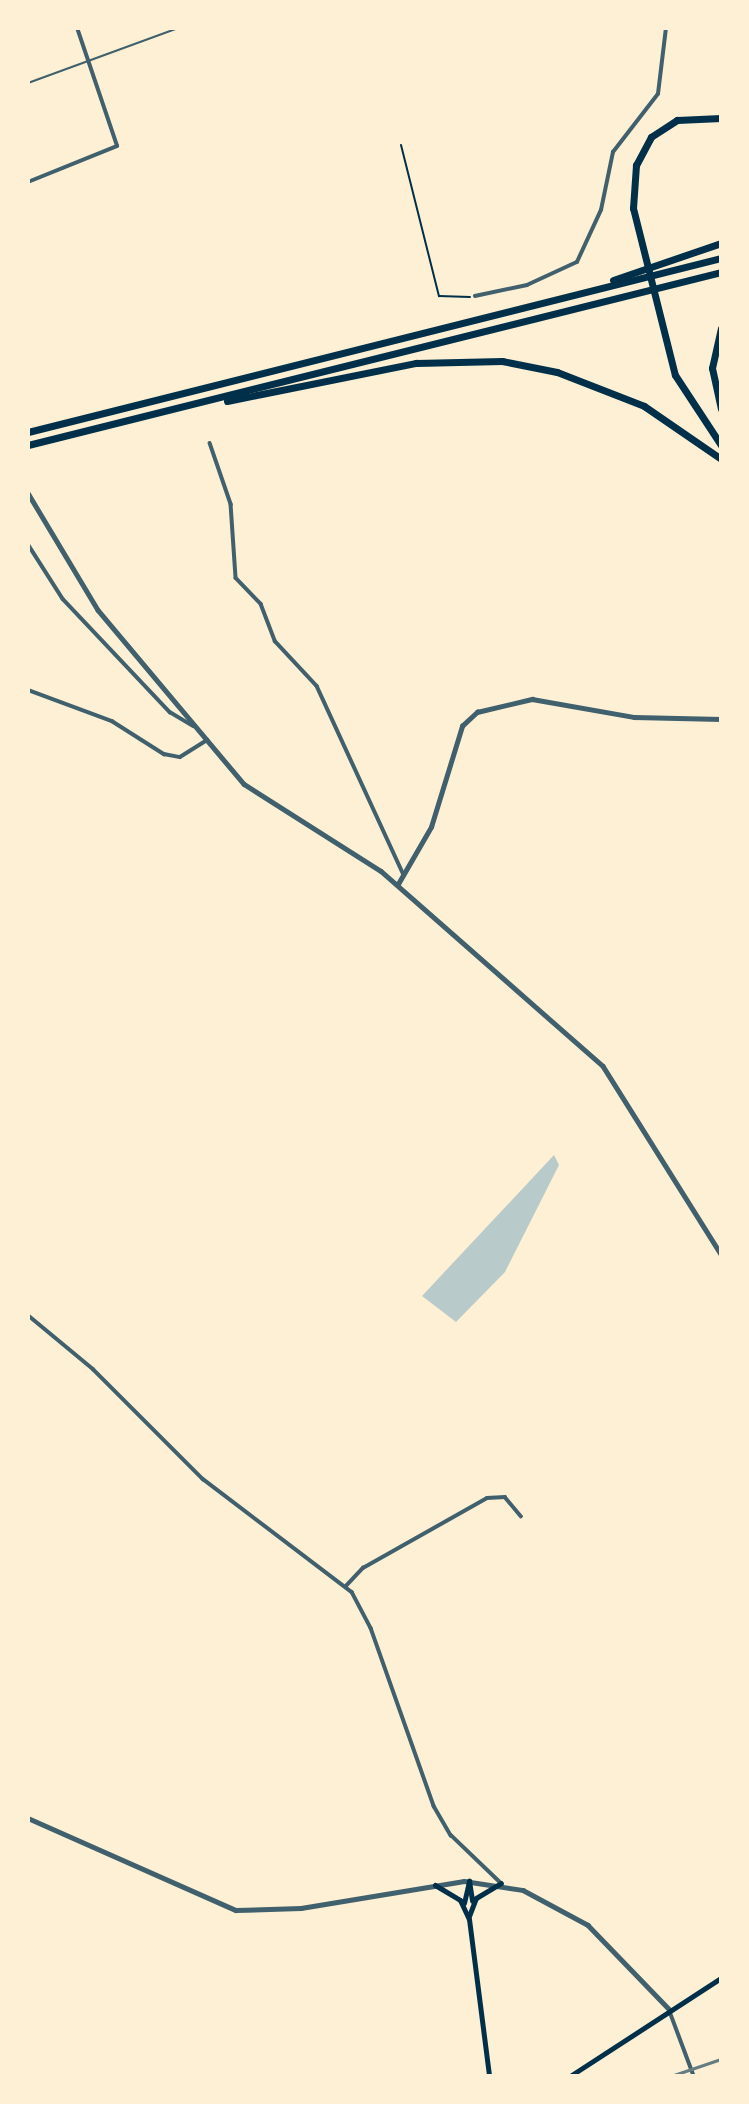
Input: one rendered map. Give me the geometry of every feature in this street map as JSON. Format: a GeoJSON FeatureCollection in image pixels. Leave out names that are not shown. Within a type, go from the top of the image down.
{"type":"FeatureCollection","features":[{"type":"Feature","properties":{"kind":"highway"},"geometry":{"type":"LineString","coordinates":[[721,120],[710,116],[677,120],[651,137],[633,181],[636,235],[659,325],[688,402],[721,445]]}},
{"type":"Feature","properties":{"kind":"highway"},"geometry":{"type":"LineString","coordinates":[[530,305],[721,243]]}},
{"type":"Feature","properties":{"kind":"highway"},"geometry":{"type":"LineString","coordinates":[[28,432],[721,258]]}},
{"type":"Feature","properties":{"kind":"highway"},"geometry":{"type":"LineString","coordinates":[[28,445],[721,272]]}},
{"type":"Feature","properties":{"kind":"highway"},"geometry":{"type":"LineString","coordinates":[[721,328],[712,368],[721,409]]}},
{"type":"Feature","properties":{"kind":"highway"},"geometry":{"type":"LineString","coordinates":[[154,415],[416,363],[502,361],[557,372],[623,397],[721,458]]}},
{"type":"Feature","properties":{"kind":"main road"},"geometry":{"type":"LineString","coordinates":[[468,1907],[462,1892],[469,1881]]}},
{"type":"Feature","properties":{"kind":"main road"},"geometry":{"type":"LineString","coordinates":[[469,1881],[469,1919],[489,2075]]}},
{"type":"Feature","properties":{"kind":"main road"},"geometry":{"type":"LineString","coordinates":[[468,1907],[501,1884]]}},
{"type":"Feature","properties":{"kind":"main road"},"geometry":{"type":"LineString","coordinates":[[435,1885],[468,1907]]}},
{"type":"Feature","properties":{"kind":"main road"},"geometry":{"type":"LineString","coordinates":[[570,2076],[669,2009],[721,1978]]}},
{"type":"Feature","properties":{"kind":"street"},"geometry":{"type":"LineString","coordinates":[[28,182],[115,150],[77,28]]}},
{"type":"Feature","properties":{"kind":"street"},"geometry":{"type":"LineString","coordinates":[[475,296],[537,282],[577,262],[601,210],[613,152],[658,94],[666,28]]}},
{"type":"Feature","properties":{"kind":"street"},"geometry":{"type":"LineString","coordinates":[[210,443],[231,504],[236,578],[261,604],[275,641],[317,686],[404,877]]}},
{"type":"Feature","properties":{"kind":"street"},"geometry":{"type":"LineString","coordinates":[[28,493],[98,610],[206,740],[253,791],[398,884],[603,1066],[721,1254]]}},
{"type":"Feature","properties":{"kind":"street"},"geometry":{"type":"LineString","coordinates":[[28,544],[63,599],[170,712],[195,727]]}},
{"type":"Feature","properties":{"kind":"street"},"geometry":{"type":"LineString","coordinates":[[28,690],[112,721],[164,754],[180,757],[206,740]]}},
{"type":"Feature","properties":{"kind":"street"},"geometry":{"type":"LineString","coordinates":[[398,884],[431,827],[462,726],[477,712],[532,699],[634,717],[721,719]]}},
{"type":"Feature","properties":{"kind":"street"},"geometry":{"type":"LineString","coordinates":[[28,1315],[93,1369],[203,1479],[346,1586],[365,1613],[434,1806],[451,1835],[501,1884]]}},
{"type":"Feature","properties":{"kind":"street"},"geometry":{"type":"LineString","coordinates":[[346,1586],[363,1568],[487,1497],[505,1497],[521,1516]]}},
{"type":"Feature","properties":{"kind":"street"},"geometry":{"type":"LineString","coordinates":[[28,1818],[236,1910],[301,1908],[469,1881],[501,1884],[580,1919],[669,2009],[694,2076]]}},
{"type":"Feature","properties":{"kind":"lane"},"geometry":{"type":"LineString","coordinates":[[28,83],[178,28]]}},
{"type":"Feature","properties":{"kind":"path"},"geometry":{"type":"LineString","coordinates":[[401,145],[439,296],[475,296]]}},
{"type":"Feature","properties":{"kind":"shaded area"},"geometry":{"type":"Polygon","coordinates":[[[554,1155],[559,1165],[505,1272],[456,1322],[422,1296],[554,1155]]]}},
{"type":"Feature","properties":{"kind":"railway"},"geometry":{"type":"LineString","coordinates":[[671,2076],[721,2059]]}}]}
